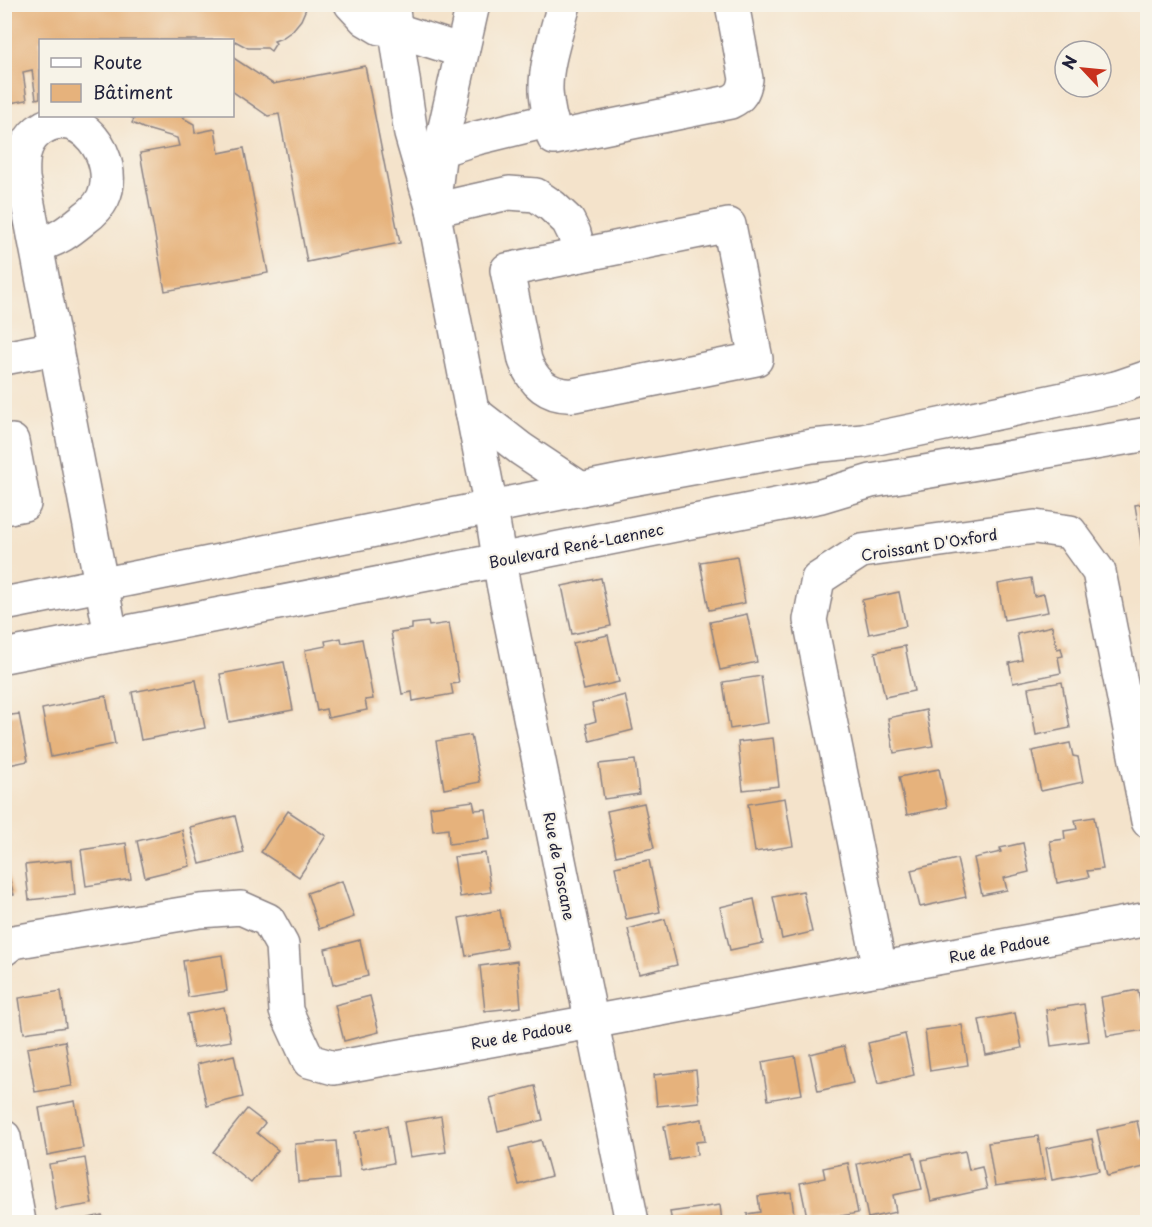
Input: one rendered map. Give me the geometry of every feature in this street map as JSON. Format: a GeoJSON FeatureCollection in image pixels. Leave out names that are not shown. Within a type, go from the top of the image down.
{"type":"FeatureCollection","features":[{"type":"Feature","properties":{"kind":"main road"},"geometry":{"type":"LineString","coordinates":[[351,4],[365,19],[380,28],[394,17]]}},
{"type":"Feature","properties":{"kind":"main road"},"geometry":{"type":"LineString","coordinates":[[428,152],[462,51],[473,4]]}},
{"type":"Feature","properties":{"kind":"main road"},"geometry":{"type":"LineString","coordinates":[[552,129],[546,79],[564,4]]}},
{"type":"Feature","properties":{"kind":"main road"},"geometry":{"type":"LineString","coordinates":[[428,152],[477,138],[730,102],[741,95],[746,79],[732,4]]}},
{"type":"Feature","properties":{"kind":"main road"},"geometry":{"type":"LineString","coordinates":[[394,17],[462,51]]}},
{"type":"Feature","properties":{"kind":"main road"},"geometry":{"type":"LineString","coordinates":[[394,17],[411,134],[428,152]]}},
{"type":"Feature","properties":{"kind":"main road","name":"Rue de Toscane"},"geometry":{"type":"LineString","coordinates":[[428,152],[433,210],[632,1222]]}},
{"type":"Feature","properties":{"kind":"main road"},"geometry":{"type":"LineString","coordinates":[[433,210],[509,193],[556,233],[571,257]]}},
{"type":"Feature","properties":{"kind":"main road"},"geometry":{"type":"LineString","coordinates":[[729,225],[756,359],[574,395],[563,396],[554,393],[542,386],[529,370],[525,360],[507,270],[571,257],[729,225]]}},
{"type":"Feature","properties":{"kind":"main road"},"geometry":{"type":"LineString","coordinates":[[36,245],[111,635]]}},
{"type":"Feature","properties":{"kind":"main road"},"geometry":{"type":"LineString","coordinates":[[4,358],[56,348]]}},
{"type":"Feature","properties":{"kind":"main road"},"geometry":{"type":"LineString","coordinates":[[4,604],[581,489],[812,446],[863,441],[1116,388],[1148,377]]}},
{"type":"Feature","properties":{"kind":"main road"},"geometry":{"type":"LineString","coordinates":[[472,411],[521,449],[581,489]]}},
{"type":"Feature","properties":{"kind":"main road","name":"Boulevard René-Laennec"},"geometry":{"type":"LineString","coordinates":[[4,656],[821,496],[871,482],[1148,434]]}},
{"type":"Feature","properties":{"kind":"main road"},"geometry":{"type":"LineString","coordinates":[[4,442],[12,441],[24,504],[4,508]]}},
{"type":"Feature","properties":{"kind":"main road","name":"Croissant D'Oxford"},"geometry":{"type":"LineString","coordinates":[[880,969],[810,620],[818,579],[861,551],[1035,528],[1070,532],[1100,572],[1148,821]]}},
{"type":"Feature","properties":{"kind":"main road","name":"Rue de Padoue"},"geometry":{"type":"LineString","coordinates":[[4,949],[13,942],[200,911],[241,908],[268,920],[282,945],[286,1011],[309,1061],[334,1068],[1148,919]]}},
{"type":"Feature","properties":{"kind":"main road"},"geometry":{"type":"LineString","coordinates":[[4,1137],[19,1222]]}},
{"type":"Feature","properties":{"kind":"building"},"geometry":{"type":"Polygon","coordinates":[[[4,4],[308,4],[301,20],[292,31],[274,41],[276,43],[271,51],[267,48],[248,48],[234,42],[234,39],[39,39],[39,98],[36,99],[32,70],[23,72],[27,100],[4,104],[4,4]]]}},
{"type":"Feature","properties":{"kind":"building"},"geometry":{"type":"Polygon","coordinates":[[[234,58],[273,84],[365,66],[400,243],[307,262],[279,114],[268,116],[234,92],[234,58]]]}},
{"type":"Feature","properties":{"kind":"building"},"geometry":{"type":"Polygon","coordinates":[[[131,117],[184,117],[194,124],[195,133],[215,129],[219,153],[244,148],[268,273],[165,291],[140,153],[179,146],[177,138],[143,128],[132,123],[134,119],[131,117]]]}},
{"type":"Feature","properties":{"kind":"building"},"geometry":{"type":"Polygon","coordinates":[[[4,177],[6,177],[14,226],[4,228],[4,177]]]}},
{"type":"Feature","properties":{"kind":"building"},"geometry":{"type":"Polygon","coordinates":[[[1148,503],[1148,547],[1142,548],[1135,505],[1148,503]]]}},
{"type":"Feature","properties":{"kind":"building"},"geometry":{"type":"Polygon","coordinates":[[[737,556],[745,603],[709,610],[700,562],[737,556]]]}},
{"type":"Feature","properties":{"kind":"building"},"geometry":{"type":"Polygon","coordinates":[[[601,578],[611,626],[572,634],[562,586],[601,578]]]}},
{"type":"Feature","properties":{"kind":"building"},"geometry":{"type":"Polygon","coordinates":[[[1031,578],[1034,596],[1044,594],[1048,612],[1004,620],[998,584],[1031,578]]]}},
{"type":"Feature","properties":{"kind":"building"},"geometry":{"type":"Polygon","coordinates":[[[899,592],[906,626],[869,634],[862,600],[899,592]]]}},
{"type":"Feature","properties":{"kind":"building"},"geometry":{"type":"Polygon","coordinates":[[[747,614],[757,662],[720,670],[710,622],[747,614]]]}},
{"type":"Feature","properties":{"kind":"building"},"geometry":{"type":"Polygon","coordinates":[[[428,622],[429,626],[449,623],[459,683],[451,684],[453,694],[413,701],[412,692],[402,694],[391,632],[412,629],[412,624],[428,622]]]}},
{"type":"Feature","properties":{"kind":"building"},"geometry":{"type":"Polygon","coordinates":[[[1052,626],[1057,649],[1061,648],[1063,656],[1058,657],[1061,673],[1013,683],[1009,663],[1022,660],[1017,634],[1052,626]]]}},
{"type":"Feature","properties":{"kind":"building"},"geometry":{"type":"Polygon","coordinates":[[[608,635],[619,682],[584,690],[573,643],[608,635]]]}},
{"type":"Feature","properties":{"kind":"building"},"geometry":{"type":"Polygon","coordinates":[[[341,638],[342,643],[362,639],[373,699],[365,700],[367,710],[328,718],[326,709],[317,711],[305,650],[326,646],[325,641],[341,638]]]}},
{"type":"Feature","properties":{"kind":"building"},"geometry":{"type":"Polygon","coordinates":[[[905,646],[914,691],[885,697],[875,652],[905,646]]]}},
{"type":"Feature","properties":{"kind":"building"},"geometry":{"type":"Polygon","coordinates":[[[284,662],[293,710],[229,722],[220,674],[284,662]]]}},
{"type":"Feature","properties":{"kind":"building"},"geometry":{"type":"Polygon","coordinates":[[[761,676],[768,723],[730,729],[723,682],[761,676]]]}},
{"type":"Feature","properties":{"kind":"building"},"geometry":{"type":"Polygon","coordinates":[[[196,680],[205,728],[141,740],[132,692],[196,680]]]}},
{"type":"Feature","properties":{"kind":"building"},"geometry":{"type":"Polygon","coordinates":[[[1062,682],[1070,728],[1036,735],[1028,688],[1062,682]]]}},
{"type":"Feature","properties":{"kind":"building"},"geometry":{"type":"Polygon","coordinates":[[[625,695],[633,730],[590,741],[586,724],[596,721],[592,704],[625,695]]]}},
{"type":"Feature","properties":{"kind":"building"},"geometry":{"type":"Polygon","coordinates":[[[106,696],[115,744],[51,757],[42,709],[106,696]]]}},
{"type":"Feature","properties":{"kind":"building"},"geometry":{"type":"Polygon","coordinates":[[[926,710],[933,746],[894,753],[888,718],[926,710]]]}},
{"type":"Feature","properties":{"kind":"building"},"geometry":{"type":"Polygon","coordinates":[[[19,714],[28,761],[4,766],[4,716],[19,714]]]}},
{"type":"Feature","properties":{"kind":"building"},"geometry":{"type":"Polygon","coordinates":[[[471,735],[480,782],[444,789],[436,741],[471,735]]]}},
{"type":"Feature","properties":{"kind":"building"},"geometry":{"type":"Polygon","coordinates":[[[773,738],[779,786],[743,790],[738,742],[773,738]]]}},
{"type":"Feature","properties":{"kind":"building"},"geometry":{"type":"Polygon","coordinates":[[[1070,743],[1073,756],[1078,757],[1083,782],[1041,791],[1032,751],[1070,743]]]}},
{"type":"Feature","properties":{"kind":"building"},"geometry":{"type":"Polygon","coordinates":[[[635,760],[639,794],[604,799],[599,764],[635,760]]]}},
{"type":"Feature","properties":{"kind":"building"},"geometry":{"type":"Polygon","coordinates":[[[939,769],[947,807],[907,815],[899,777],[939,769]]]}},
{"type":"Feature","properties":{"kind":"building"},"geometry":{"type":"Polygon","coordinates":[[[785,798],[793,846],[755,852],[748,804],[785,798]]]}},
{"type":"Feature","properties":{"kind":"building"},"geometry":{"type":"Polygon","coordinates":[[[473,801],[475,810],[486,809],[490,839],[449,844],[448,829],[433,831],[430,807],[473,801]]]}},
{"type":"Feature","properties":{"kind":"building"},"geometry":{"type":"Polygon","coordinates":[[[644,803],[654,848],[616,856],[607,811],[644,803]]]}},
{"type":"Feature","properties":{"kind":"building"},"geometry":{"type":"Polygon","coordinates":[[[288,811],[326,836],[299,877],[261,852],[288,811]]]}},
{"type":"Feature","properties":{"kind":"building"},"geometry":{"type":"Polygon","coordinates":[[[235,816],[244,853],[200,864],[190,827],[235,816]]]}},
{"type":"Feature","properties":{"kind":"building"},"geometry":{"type":"Polygon","coordinates":[[[1094,817],[1103,869],[1087,871],[1089,877],[1057,883],[1050,841],[1065,839],[1064,831],[1077,829],[1075,820],[1094,817]]]}},
{"type":"Feature","properties":{"kind":"building"},"geometry":{"type":"Polygon","coordinates":[[[182,830],[190,866],[145,877],[137,841],[182,830]]]}},
{"type":"Feature","properties":{"kind":"building"},"geometry":{"type":"Polygon","coordinates":[[[126,843],[131,879],[86,886],[81,850],[126,843]]]}},
{"type":"Feature","properties":{"kind":"building"},"geometry":{"type":"Polygon","coordinates":[[[1023,843],[1029,872],[1004,878],[1007,890],[982,895],[974,858],[1001,852],[1000,848],[1023,843]]]}},
{"type":"Feature","properties":{"kind":"building"},"geometry":{"type":"Polygon","coordinates":[[[485,853],[491,892],[460,897],[454,857],[485,853]]]}},
{"type":"Feature","properties":{"kind":"building"},"geometry":{"type":"Polygon","coordinates":[[[957,859],[966,897],[920,907],[911,870],[957,859]]]}},
{"type":"Feature","properties":{"kind":"building"},"geometry":{"type":"Polygon","coordinates":[[[4,860],[14,895],[4,897],[4,860]]]}},
{"type":"Feature","properties":{"kind":"building"},"geometry":{"type":"Polygon","coordinates":[[[72,860],[75,895],[29,900],[25,865],[72,860]]]}},
{"type":"Feature","properties":{"kind":"building"},"geometry":{"type":"Polygon","coordinates":[[[649,860],[660,912],[626,919],[615,867],[649,860]]]}},
{"type":"Feature","properties":{"kind":"building"},"geometry":{"type":"Polygon","coordinates":[[[342,881],[354,917],[319,929],[307,893],[342,881]]]}},
{"type":"Feature","properties":{"kind":"building"},"geometry":{"type":"Polygon","coordinates":[[[803,891],[812,932],[782,939],[773,897],[803,891]]]}},
{"type":"Feature","properties":{"kind":"building"},"geometry":{"type":"Polygon","coordinates":[[[754,899],[763,943],[730,950],[720,907],[754,899]]]}},
{"type":"Feature","properties":{"kind":"building"},"geometry":{"type":"Polygon","coordinates":[[[500,910],[507,948],[466,956],[459,918],[500,910]]]}},
{"type":"Feature","properties":{"kind":"building"},"geometry":{"type":"Polygon","coordinates":[[[665,919],[677,965],[639,974],[628,929],[665,919]]]}},
{"type":"Feature","properties":{"kind":"building"},"geometry":{"type":"Polygon","coordinates":[[[360,940],[368,976],[333,985],[325,949],[360,940]]]}},
{"type":"Feature","properties":{"kind":"building"},"geometry":{"type":"Polygon","coordinates":[[[222,955],[227,991],[188,997],[183,961],[222,955]]]}},
{"type":"Feature","properties":{"kind":"building"},"geometry":{"type":"Polygon","coordinates":[[[517,961],[521,1007],[485,1011],[480,966],[517,961]]]}},
{"type":"Feature","properties":{"kind":"building"},"geometry":{"type":"Polygon","coordinates":[[[1138,990],[1145,1030],[1107,1036],[1101,997],[1138,990]]]}},
{"type":"Feature","properties":{"kind":"building"},"geometry":{"type":"Polygon","coordinates":[[[61,991],[66,1027],[24,1033],[19,998],[61,991]]]}},
{"type":"Feature","properties":{"kind":"building"},"geometry":{"type":"Polygon","coordinates":[[[370,996],[379,1032],[344,1041],[335,1005],[370,996]]]}},
{"type":"Feature","properties":{"kind":"building"},"geometry":{"type":"Polygon","coordinates":[[[1084,1004],[1089,1041],[1051,1046],[1046,1010],[1084,1004]]]}},
{"type":"Feature","properties":{"kind":"building"},"geometry":{"type":"Polygon","coordinates":[[[224,1007],[231,1041],[193,1048],[187,1014],[224,1007]]]}},
{"type":"Feature","properties":{"kind":"building"},"geometry":{"type":"Polygon","coordinates":[[[1015,1013],[1022,1048],[986,1055],[979,1020],[1015,1013]]]}},
{"type":"Feature","properties":{"kind":"building"},"geometry":{"type":"Polygon","coordinates":[[[962,1025],[968,1065],[930,1071],[925,1030],[962,1025]]]}},
{"type":"Feature","properties":{"kind":"building"},"geometry":{"type":"Polygon","coordinates":[[[905,1034],[914,1075],[878,1084],[868,1043],[905,1034]]]}},
{"type":"Feature","properties":{"kind":"building"},"geometry":{"type":"Polygon","coordinates":[[[65,1041],[72,1086],[35,1092],[27,1048],[65,1041]]]}},
{"type":"Feature","properties":{"kind":"building"},"geometry":{"type":"Polygon","coordinates":[[[844,1046],[853,1083],[818,1091],[810,1054],[844,1046]]]}},
{"type":"Feature","properties":{"kind":"building"},"geometry":{"type":"Polygon","coordinates":[[[234,1055],[243,1097],[207,1106],[197,1064],[234,1055]]]}},
{"type":"Feature","properties":{"kind":"building"},"geometry":{"type":"Polygon","coordinates":[[[795,1056],[802,1094],[768,1100],[762,1062],[795,1056]]]}},
{"type":"Feature","properties":{"kind":"building"},"geometry":{"type":"Polygon","coordinates":[[[696,1070],[699,1102],[657,1106],[654,1075],[696,1070]]]}},
{"type":"Feature","properties":{"kind":"building"},"geometry":{"type":"Polygon","coordinates":[[[535,1086],[543,1120],[498,1131],[490,1098],[535,1086]]]}},
{"type":"Feature","properties":{"kind":"building"},"geometry":{"type":"Polygon","coordinates":[[[75,1101],[83,1148],[47,1155],[39,1108],[75,1101]]]}},
{"type":"Feature","properties":{"kind":"building"},"geometry":{"type":"Polygon","coordinates":[[[247,1109],[265,1123],[257,1133],[278,1150],[251,1183],[213,1152],[247,1109]]]}},
{"type":"Feature","properties":{"kind":"building"},"geometry":{"type":"Polygon","coordinates":[[[441,1116],[446,1152],[410,1157],[404,1122],[441,1116]]]}},
{"type":"Feature","properties":{"kind":"building"},"geometry":{"type":"Polygon","coordinates":[[[702,1119],[705,1141],[696,1142],[697,1155],[670,1160],[664,1126],[702,1119]]]}},
{"type":"Feature","properties":{"kind":"building"},"geometry":{"type":"Polygon","coordinates":[[[1137,1121],[1141,1139],[1148,1138],[1148,1166],[1107,1176],[1097,1130],[1137,1121]]]}},
{"type":"Feature","properties":{"kind":"building"},"geometry":{"type":"Polygon","coordinates":[[[387,1126],[393,1163],[362,1169],[355,1132],[387,1126]]]}},
{"type":"Feature","properties":{"kind":"building"},"geometry":{"type":"Polygon","coordinates":[[[1038,1136],[1045,1179],[995,1186],[988,1143],[1038,1136]]]}},
{"type":"Feature","properties":{"kind":"building"},"geometry":{"type":"Polygon","coordinates":[[[1092,1139],[1099,1171],[1052,1180],[1046,1148],[1092,1139]]]}},
{"type":"Feature","properties":{"kind":"building"},"geometry":{"type":"Polygon","coordinates":[[[541,1140],[551,1176],[519,1185],[509,1148],[541,1140]]]}},
{"type":"Feature","properties":{"kind":"building"},"geometry":{"type":"Polygon","coordinates":[[[336,1141],[339,1179],[298,1182],[295,1144],[336,1141]]]}},
{"type":"Feature","properties":{"kind":"building"},"geometry":{"type":"Polygon","coordinates":[[[965,1151],[969,1170],[982,1167],[987,1189],[931,1201],[922,1160],[965,1151]]]}},
{"type":"Feature","properties":{"kind":"building"},"geometry":{"type":"Polygon","coordinates":[[[913,1152],[922,1189],[893,1195],[896,1212],[868,1218],[857,1164],[913,1152]]]}},
{"type":"Feature","properties":{"kind":"building"},"geometry":{"type":"Polygon","coordinates":[[[85,1158],[92,1204],[56,1210],[49,1164],[85,1158]]]}},
{"type":"Feature","properties":{"kind":"building"},"geometry":{"type":"Polygon","coordinates":[[[848,1163],[858,1213],[808,1222],[800,1183],[825,1178],[823,1168],[848,1163]]]}},
{"type":"Feature","properties":{"kind":"building"},"geometry":{"type":"Polygon","coordinates":[[[791,1192],[795,1222],[748,1222],[747,1214],[760,1212],[758,1196],[791,1192]]]}},
{"type":"Feature","properties":{"kind":"building"},"geometry":{"type":"Polygon","coordinates":[[[720,1205],[722,1222],[672,1222],[670,1212],[720,1205]]]}},
{"type":"Feature","properties":{"kind":"building"},"geometry":{"type":"Polygon","coordinates":[[[102,1215],[103,1222],[73,1222],[102,1215]]]}}]}
